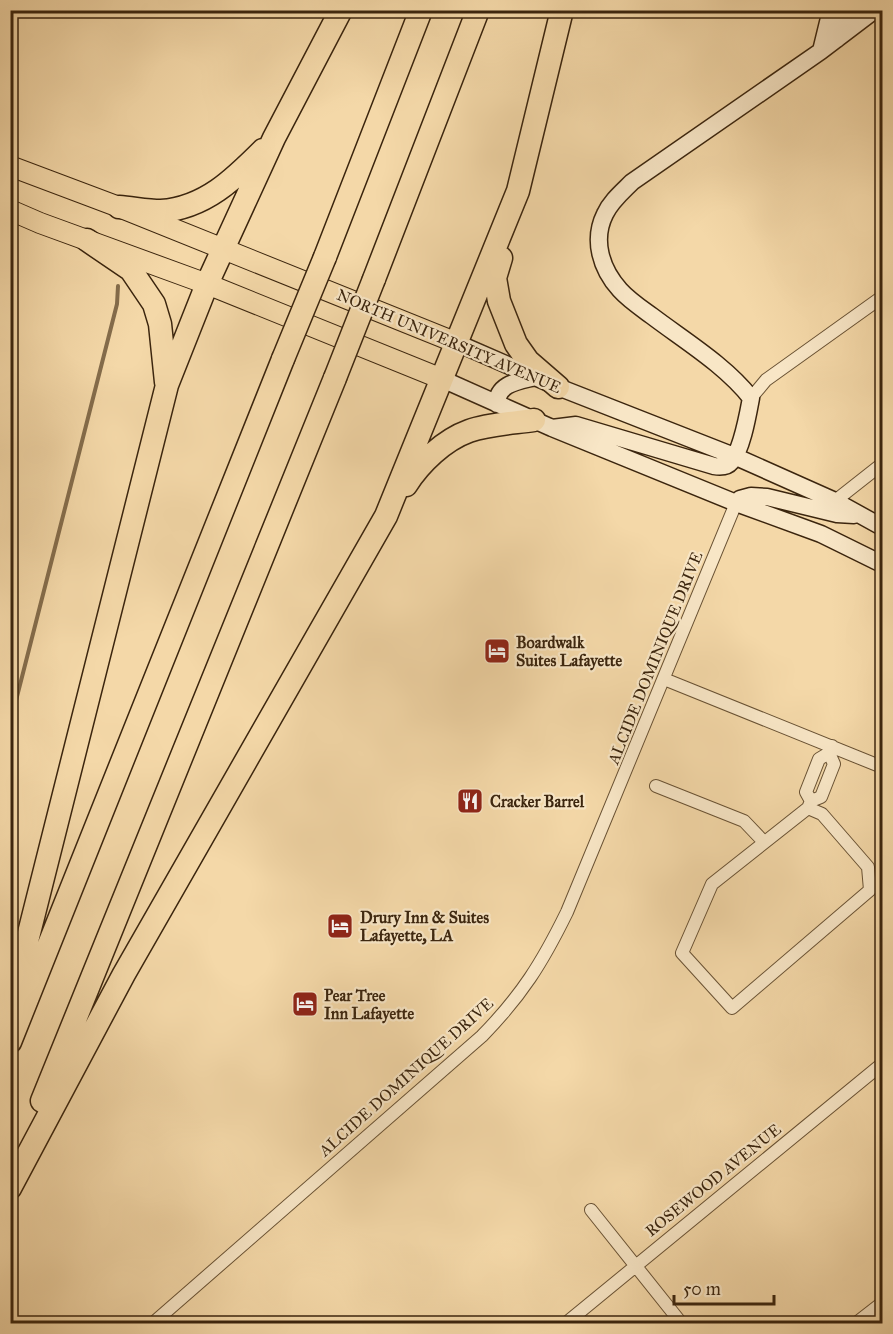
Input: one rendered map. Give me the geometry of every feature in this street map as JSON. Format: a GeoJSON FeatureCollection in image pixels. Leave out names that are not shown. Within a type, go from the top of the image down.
{"type":"FeatureCollection","features":[{"type":"Feature","properties":{"kind":"highway"},"geometry":{"type":"LineString","coordinates":[[10,993],[24,953],[167,384],[207,284],[274,138],[341,10]]}},
{"type":"Feature","properties":{"kind":"highway"},"geometry":{"type":"LineString","coordinates":[[10,1042],[325,257],[421,10]]}},
{"type":"Feature","properties":{"kind":"highway"},"geometry":{"type":"LineString","coordinates":[[10,1177],[375,279],[478,10]]}},
{"type":"Feature","properties":{"kind":"highway"},"geometry":{"type":"LineString","coordinates":[[558,387],[528,361],[516,344],[499,301],[495,278],[562,10]]}},
{"type":"Feature","properties":{"kind":"highway"},"geometry":{"type":"LineString","coordinates":[[119,207],[160,211],[184,207],[211,196],[231,182],[274,138]]}},
{"type":"Feature","properties":{"kind":"highway"},"geometry":{"type":"LineString","coordinates":[[386,516],[518,191]]}},
{"type":"Feature","properties":{"kind":"highway"},"geometry":{"type":"LineString","coordinates":[[87,240],[131,270],[154,304],[160,324],[167,384]]}},
{"type":"Feature","properties":{"kind":"highway"},"geometry":{"type":"LineString","coordinates":[[10,1188],[130,964],[386,516],[415,470],[450,441],[476,429],[543,424]]}},
{"type":"Feature","properties":{"kind":"main road"},"geometry":{"type":"LineString","coordinates":[[821,51],[831,10]]}},
{"type":"Feature","properties":{"kind":"main road"},"geometry":{"type":"LineString","coordinates":[[837,39],[845,10]]}},
{"type":"Feature","properties":{"kind":"main road"},"geometry":{"type":"LineString","coordinates":[[543,424],[576,425],[714,466],[726,466],[731,463],[745,426],[751,398],[725,372],[620,290],[605,269],[600,253],[600,228],[613,201],[632,182],[821,51],[875,10]]}},
{"type":"Feature","properties":{"kind":"main road","name":"NORTH UNIVERSITY AVENUE"},"geometry":{"type":"LineString","coordinates":[[10,166],[119,207],[457,343],[558,387],[734,456],[835,501],[882,527]]}},
{"type":"Feature","properties":{"kind":"main road"},"geometry":{"type":"LineString","coordinates":[[10,210],[40,224],[207,284],[442,379],[543,424],[736,503],[821,534],[878,560]]}},
{"type":"Feature","properties":{"kind":"main road"},"geometry":{"type":"LineString","coordinates":[[497,404],[497,398],[503,388],[536,377]]}},
{"type":"Feature","properties":{"kind":"main road"},"geometry":{"type":"LineString","coordinates":[[736,503],[740,499],[751,496],[767,497],[837,514],[861,516]]}},
{"type":"Feature","properties":{"kind":"street"},"geometry":{"type":"LineString","coordinates":[[751,398],[766,381],[882,297]]}},
{"type":"Feature","properties":{"kind":"street"},"geometry":{"type":"LineString","coordinates":[[835,501],[882,464]]}},
{"type":"Feature","properties":{"kind":"street","name":"ALCIDE DOMINIQUE DRIVE"},"geometry":{"type":"LineString","coordinates":[[152,1323],[482,1036],[527,986],[567,912],[736,503]]}},
{"type":"Feature","properties":{"kind":"street"},"geometry":{"type":"LineString","coordinates":[[663,679],[830,749],[882,767]]}},
{"type":"Feature","properties":{"kind":"street"},"geometry":{"type":"LineString","coordinates":[[830,749],[819,759],[806,792],[810,804],[822,814],[868,867],[870,890],[732,1008],[682,953],[712,884],[810,804],[821,797],[834,764],[830,749]]}},
{"type":"Feature","properties":{"kind":"street"},"geometry":{"type":"LineString","coordinates":[[812,777],[826,782]]}},
{"type":"Feature","properties":{"kind":"street"},"geometry":{"type":"LineString","coordinates":[[656,786],[744,821],[764,842]]}},
{"type":"Feature","properties":{"kind":"street","name":"ROSEWOOD AVENUE"},"geometry":{"type":"LineString","coordinates":[[566,1323],[882,1064]]}},
{"type":"Feature","properties":{"kind":"street"},"geometry":{"type":"LineString","coordinates":[[591,1209],[682,1323]]}},
{"type":"Feature","properties":{"kind":"street"},"geometry":{"type":"LineString","coordinates":[[855,1323],[882,1304]]}},
{"type":"Feature","properties":{"kind":"waterway"},"geometry":{"type":"LineString","coordinates":[[10,724],[117,304],[118,286]]}},
{"type":"Feature","properties":{"kind":"place","name":"Boardwalk Suites Lafayette"},"geometry":{"type":"Point","coordinates":[497,651]}},
{"type":"Feature","properties":{"kind":"place","name":"Cracker Barrel"},"geometry":{"type":"Point","coordinates":[470,801]}},
{"type":"Feature","properties":{"kind":"place","name":"Drury Inn & Suites Lafayette, LA"},"geometry":{"type":"Point","coordinates":[340,926]}},
{"type":"Feature","properties":{"kind":"place","name":"Pear Tree Inn Lafayette"},"geometry":{"type":"Point","coordinates":[305,1004]}}]}
